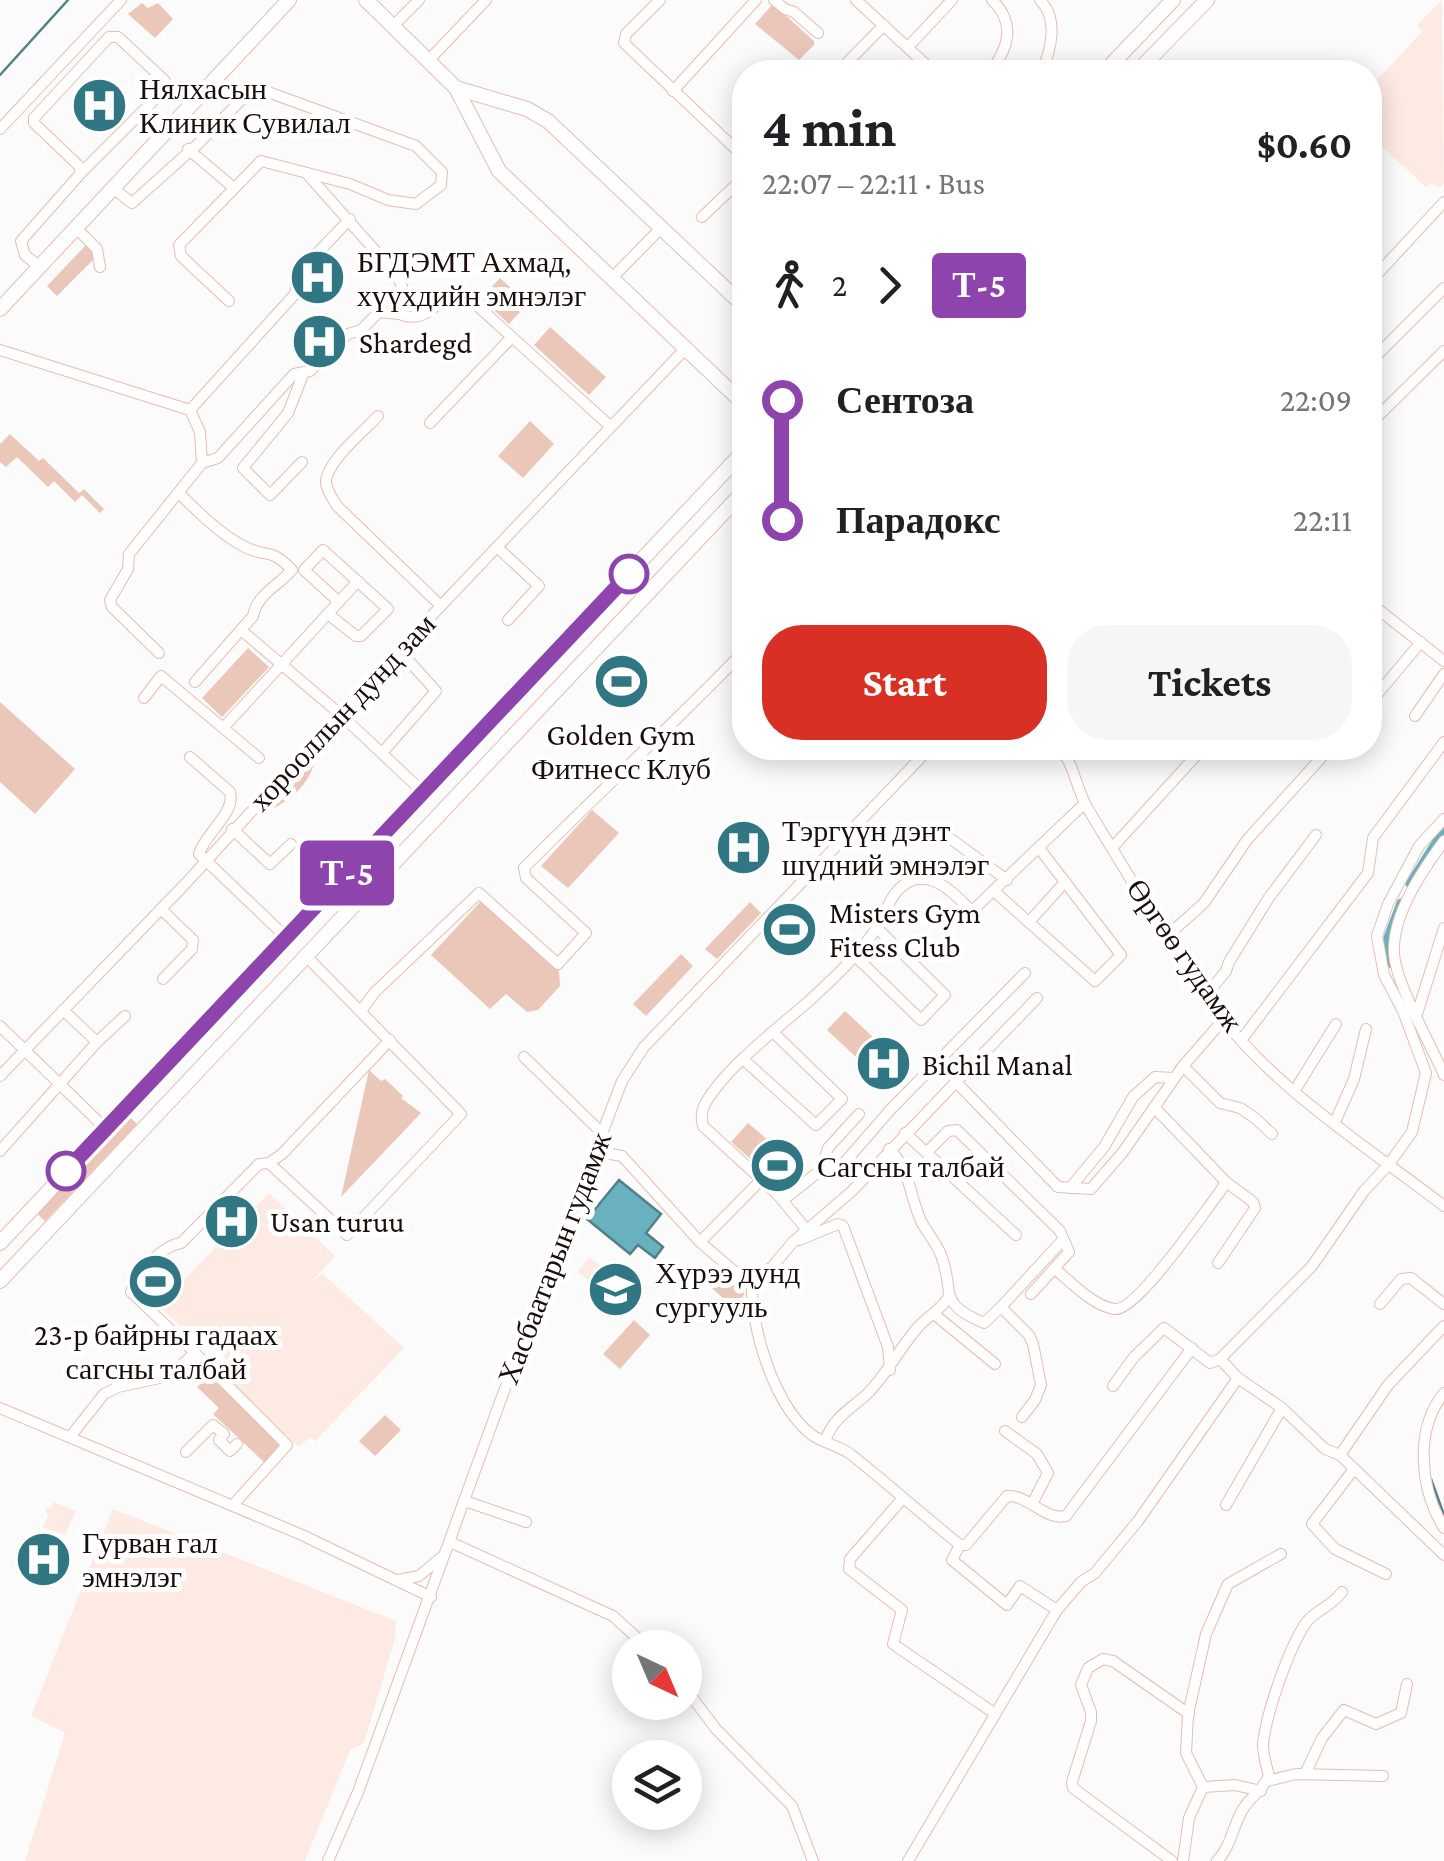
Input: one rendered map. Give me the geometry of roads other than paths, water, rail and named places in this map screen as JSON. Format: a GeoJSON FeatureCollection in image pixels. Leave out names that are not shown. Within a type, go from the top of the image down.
{"type":"FeatureCollection","features":[{"type":"Feature","properties":{"kind":"main road"},"geometry":{"type":"LineString","coordinates":[[0,309],[289,0]]}},
{"type":"Feature","properties":{"kind":"main road"},"geometry":{"type":"LineString","coordinates":[[366,0],[456,88],[499,171],[732,394]]}},
{"type":"Feature","properties":{"kind":"main road"},"geometry":{"type":"LineString","coordinates":[[1148,60],[1207,0]]}},
{"type":"Feature","properties":{"kind":"main road"},"geometry":{"type":"LineString","coordinates":[[1115,60],[1169,1]]}},
{"type":"Feature","properties":{"kind":"main road"},"geometry":{"type":"LineString","coordinates":[[456,88],[526,109],[548,121],[732,295]]}},
{"type":"Feature","properties":{"kind":"main road"},"geometry":{"type":"LineString","coordinates":[[0,1242],[732,462]]}},
{"type":"Feature","properties":{"kind":"main road"},"geometry":{"type":"LineString","coordinates":[[0,1281],[732,504]]}},
{"type":"Feature","properties":{"kind":"main road"},"geometry":{"type":"LineString","coordinates":[[559,649],[576,658],[574,670]]}},
{"type":"Feature","properties":{"kind":"main road"},"geometry":{"type":"LineString","coordinates":[[160,1072],[179,1090]]}},
{"type":"Feature","properties":{"kind":"street"},"geometry":{"type":"LineString","coordinates":[[0,129],[121,0]]}},
{"type":"Feature","properties":{"kind":"street"},"geometry":{"type":"LineString","coordinates":[[392,26],[419,0]]}},
{"type":"Feature","properties":{"kind":"street"},"geometry":{"type":"LineString","coordinates":[[428,61],[486,0]]}},
{"type":"Feature","properties":{"kind":"street"},"geometry":{"type":"LineString","coordinates":[[660,0],[626,34],[624,43],[732,146]]}},
{"type":"Feature","properties":{"kind":"street"},"geometry":{"type":"LineString","coordinates":[[673,91],[756,0]]}},
{"type":"Feature","properties":{"kind":"street"},"geometry":{"type":"LineString","coordinates":[[774,0],[818,33]]}},
{"type":"Feature","properties":{"kind":"street"},"geometry":{"type":"LineString","coordinates":[[856,0],[922,60]]}},
{"type":"Feature","properties":{"kind":"street"},"geometry":{"type":"LineString","coordinates":[[908,47],[952,0]]}},
{"type":"Feature","properties":{"kind":"street"},"geometry":{"type":"LineString","coordinates":[[992,0],[1010,25],[1000,60]]}},
{"type":"Feature","properties":{"kind":"street"},"geometry":{"type":"LineString","coordinates":[[1040,0],[1050,10],[1052,31],[1045,60]]}},
{"type":"Feature","properties":{"kind":"street"},"geometry":{"type":"LineString","coordinates":[[850,60],[884,25]]}},
{"type":"Feature","properties":{"kind":"street"},"geometry":{"type":"LineString","coordinates":[[40,267],[24,254],[21,241],[80,173],[167,87],[118,37],[110,37],[34,118],[34,123],[79,166],[80,173]]}},
{"type":"Feature","properties":{"kind":"street"},"geometry":{"type":"LineString","coordinates":[[114,190],[132,203],[198,144],[254,86],[416,146],[442,172],[441,184],[416,204],[388,200],[304,171],[261,161],[179,245],[180,256],[230,301]]}},
{"type":"Feature","properties":{"kind":"street"},"geometry":{"type":"LineString","coordinates":[[188,150],[234,188]]}},
{"type":"Feature","properties":{"kind":"street"},"geometry":{"type":"LineString","coordinates":[[304,171],[395,273],[402,286],[399,314]]}},
{"type":"Feature","properties":{"kind":"street"},"geometry":{"type":"LineString","coordinates":[[702,217],[732,188]]}},
{"type":"Feature","properties":{"kind":"street"},"geometry":{"type":"LineString","coordinates":[[1382,269],[1444,202]]}},
{"type":"Feature","properties":{"kind":"street"},"geometry":{"type":"LineString","coordinates":[[190,410],[295,294],[304,267],[350,219]]}},
{"type":"Feature","properties":{"kind":"street"},"geometry":{"type":"LineString","coordinates":[[610,279],[661,228]]}},
{"type":"Feature","properties":{"kind":"street"},"geometry":{"type":"LineString","coordinates":[[77,229],[97,248],[100,267]]}},
{"type":"Feature","properties":{"kind":"street"},"geometry":{"type":"LineString","coordinates":[[1382,350],[1444,288]]}},
{"type":"Feature","properties":{"kind":"street"},"geometry":{"type":"LineString","coordinates":[[159,653],[110,600],[128,569],[129,554],[202,464],[218,458],[294,374],[310,371],[348,334],[362,330],[379,312],[420,317],[457,289],[610,426]]}},
{"type":"Feature","properties":{"kind":"street"},"geometry":{"type":"LineString","coordinates":[[430,423],[512,338]]}},
{"type":"Feature","properties":{"kind":"street","name":"хорооллын дунд зам"},"geometry":{"type":"LineString","coordinates":[[0,1076],[685,349]]}},
{"type":"Feature","properties":{"kind":"street"},"geometry":{"type":"LineString","coordinates":[[0,350],[190,410],[200,432],[202,464]]}},
{"type":"Feature","properties":{"kind":"street"},"geometry":{"type":"LineString","coordinates":[[1382,412],[1444,351]]}},
{"type":"Feature","properties":{"kind":"street"},"geometry":{"type":"LineString","coordinates":[[302,462],[270,495],[242,468],[288,414],[304,372]]}},
{"type":"Feature","properties":{"kind":"street"},"geometry":{"type":"LineString","coordinates":[[378,416],[334,463],[326,478],[328,489],[337,506],[441,606]]}},
{"type":"Feature","properties":{"kind":"street"},"geometry":{"type":"LineString","coordinates":[[180,494],[234,541],[248,549],[277,554],[292,570],[263,595],[253,616],[195,682]]}},
{"type":"Feature","properties":{"kind":"street"},"geometry":{"type":"LineString","coordinates":[[497,546],[539,586],[508,620]]}},
{"type":"Feature","properties":{"kind":"street"},"geometry":{"type":"LineString","coordinates":[[328,614],[356,636],[388,610],[323,550],[304,570],[339,602]]}},
{"type":"Feature","properties":{"kind":"street"},"geometry":{"type":"LineString","coordinates":[[224,727],[358,581]]}},
{"type":"Feature","properties":{"kind":"street"},"geometry":{"type":"LineString","coordinates":[[1382,613],[1444,661]]}},
{"type":"Feature","properties":{"kind":"street"},"geometry":{"type":"LineString","coordinates":[[241,630],[340,714],[423,792]]}},
{"type":"Feature","properties":{"kind":"street"},"geometry":{"type":"LineString","coordinates":[[1382,689],[1421,642]]}},
{"type":"Feature","properties":{"kind":"street"},"geometry":{"type":"LineString","coordinates":[[382,753],[436,691],[399,650]]}},
{"type":"Feature","properties":{"kind":"street"},"geometry":{"type":"LineString","coordinates":[[362,1012],[374,993],[478,893],[558,964],[586,933],[526,878],[524,868],[732,664]]}},
{"type":"Feature","properties":{"kind":"street"},"geometry":{"type":"LineString","coordinates":[[1415,716],[1444,674]]}},
{"type":"Feature","properties":{"kind":"street"},"geometry":{"type":"LineString","coordinates":[[144,698],[162,676],[259,758]]}},
{"type":"Feature","properties":{"kind":"street"},"geometry":{"type":"LineString","coordinates":[[1242,1039],[1368,873],[1373,838],[1444,742]]}},
{"type":"Feature","properties":{"kind":"street"},"geometry":{"type":"LineString","coordinates":[[190,757],[232,799],[198,851],[287,938]]}},
{"type":"Feature","properties":{"kind":"street","name":"Хасбаатарын гудамж"},"geometry":{"type":"LineString","coordinates":[[328,1861],[358,1792],[622,1080],[644,1046],[918,760]]}},
{"type":"Feature","properties":{"kind":"street","name":"Өргөө гудамж"},"geometry":{"type":"LineString","coordinates":[[1068,760],[1084,804],[1224,1019],[1270,1071],[1444,1206]]}},
{"type":"Feature","properties":{"kind":"street"},"geometry":{"type":"LineString","coordinates":[[1112,848],[1192,760]]}},
{"type":"Feature","properties":{"kind":"street"},"geometry":{"type":"LineString","coordinates":[[1167,936],[1204,903],[1247,840],[1319,760]]}},
{"type":"Feature","properties":{"kind":"street"},"geometry":{"type":"LineString","coordinates":[[807,1230],[783,1200],[710,1134],[701,1117],[704,1105],[744,1060],[854,955],[899,889],[912,880],[926,879],[943,885],[972,911],[1084,804]]}},
{"type":"Feature","properties":{"kind":"street"},"geometry":{"type":"LineString","coordinates":[[1113,1386],[1164,1328],[1210,1363],[1220,1359],[1312,1266],[1364,1191],[1390,1164],[1412,1132],[1426,1073],[1380,964],[1379,926],[1419,846],[1444,819]]}},
{"type":"Feature","properties":{"kind":"street"},"geometry":{"type":"LineString","coordinates":[[232,828],[270,864],[291,844]]}},
{"type":"Feature","properties":{"kind":"street"},"geometry":{"type":"LineString","coordinates":[[1208,993],[1226,971],[1268,899],[1316,835]]}},
{"type":"Feature","properties":{"kind":"street"},"geometry":{"type":"LineString","coordinates":[[951,838],[1007,880]]}},
{"type":"Feature","properties":{"kind":"street"},"geometry":{"type":"LineString","coordinates":[[1444,842],[1419,880],[1395,934],[1395,962],[1444,1074]]}},
{"type":"Feature","properties":{"kind":"street"},"geometry":{"type":"LineString","coordinates":[[995,892],[1096,981],[1122,955],[1039,848]]}},
{"type":"Feature","properties":{"kind":"street"},"geometry":{"type":"LineString","coordinates":[[1029,922],[1066,882]]}},
{"type":"Feature","properties":{"kind":"street"},"geometry":{"type":"LineString","coordinates":[[161,909],[193,940],[192,949],[163,979]]}},
{"type":"Feature","properties":{"kind":"street"},"geometry":{"type":"LineString","coordinates":[[854,955],[920,1020],[945,994],[876,928]]}},
{"type":"Feature","properties":{"kind":"street"},"geometry":{"type":"LineString","coordinates":[[1418,1014],[1444,928]]}},
{"type":"Feature","properties":{"kind":"street"},"geometry":{"type":"LineString","coordinates":[[269,1163],[346,1235],[461,1114],[306,956]]}},
{"type":"Feature","properties":{"kind":"street"},"geometry":{"type":"LineString","coordinates":[[783,1200],[821,1170],[844,1162],[891,1108],[1025,973]]}},
{"type":"Feature","properties":{"kind":"street"},"geometry":{"type":"LineString","coordinates":[[752,1281],[852,1192],[1037,998]]}},
{"type":"Feature","properties":{"kind":"street"},"geometry":{"type":"LineString","coordinates":[[63,1010],[97,1042]]}},
{"type":"Feature","properties":{"kind":"street"},"geometry":{"type":"LineString","coordinates":[[0,1151],[125,1016]]}},
{"type":"Feature","properties":{"kind":"street"},"geometry":{"type":"LineString","coordinates":[[956,1082],[1058,1187],[1091,1189],[1123,1152],[1182,1066],[1224,1019]]}},
{"type":"Feature","properties":{"kind":"street"},"geometry":{"type":"LineString","coordinates":[[1295,1090],[1336,1024]]}},
{"type":"Feature","properties":{"kind":"street"},"geometry":{"type":"LineString","coordinates":[[0,1026],[106,1128]]}},
{"type":"Feature","properties":{"kind":"street"},"geometry":{"type":"LineString","coordinates":[[1335,1122],[1354,1079],[1366,1029]]}},
{"type":"Feature","properties":{"kind":"street"},"geometry":{"type":"LineString","coordinates":[[744,1060],[816,1125],[842,1099],[774,1032]]}},
{"type":"Feature","properties":{"kind":"street"},"geometry":{"type":"LineString","coordinates":[[233,1506],[287,1446],[132,1292],[134,1281],[169,1245],[181,1243],[260,1164],[282,1154],[390,1040]]}},
{"type":"Feature","properties":{"kind":"street"},"geometry":{"type":"LineString","coordinates":[[524,1057],[601,1132]]}},
{"type":"Feature","properties":{"kind":"street"},"geometry":{"type":"LineString","coordinates":[[1182,1066],[1220,1103],[1240,1108],[1272,1134]]}},
{"type":"Feature","properties":{"kind":"street"},"geometry":{"type":"LineString","coordinates":[[1070,1188],[1104,1147],[1133,1097],[1155,1077],[1174,1078]]}},
{"type":"Feature","properties":{"kind":"street"},"geometry":{"type":"LineString","coordinates":[[1154,1107],[1226,1182],[1253,1202],[1255,1208],[1218,1263]]}},
{"type":"Feature","properties":{"kind":"street"},"geometry":{"type":"LineString","coordinates":[[821,1170],[828,1148],[859,1114]]}},
{"type":"Feature","properties":{"kind":"street"},"geometry":{"type":"LineString","coordinates":[[881,1122],[897,1141],[920,1219],[944,1259],[948,1298],[957,1309],[984,1323],[1060,1244]]}},
{"type":"Feature","properties":{"kind":"street"},"geometry":{"type":"LineString","coordinates":[[928,1151],[951,1130],[957,1130],[1060,1231],[1069,1252],[1031,1294]]}},
{"type":"Feature","properties":{"kind":"street"},"geometry":{"type":"LineString","coordinates":[[897,1141],[928,1151],[1016,1235]]}},
{"type":"Feature","properties":{"kind":"street"},"geometry":{"type":"LineString","coordinates":[[594,1151],[622,1156],[700,1242],[742,1278],[752,1281]]}},
{"type":"Feature","properties":{"kind":"street"},"geometry":{"type":"LineString","coordinates":[[700,1242],[762,1180]]}},
{"type":"Feature","properties":{"kind":"street"},"geometry":{"type":"LineString","coordinates":[[1055,1269],[1085,1294],[1114,1309],[1130,1304],[1226,1182]]}},
{"type":"Feature","properties":{"kind":"street"},"geometry":{"type":"LineString","coordinates":[[793,1242],[838,1224],[843,1226],[888,1347],[890,1370]]}},
{"type":"Feature","properties":{"kind":"street"},"geometry":{"type":"LineString","coordinates":[[1380,1304],[1401,1278],[1410,1278],[1444,1304]]}},
{"type":"Feature","properties":{"kind":"street"},"geometry":{"type":"LineString","coordinates":[[752,1281],[751,1306],[779,1392],[790,1413],[810,1433],[848,1452],[960,1545],[966,1545],[1006,1496],[1019,1496],[1055,1517],[1066,1516],[1192,1348]]}},
{"type":"Feature","properties":{"kind":"street"},"geometry":{"type":"LineString","coordinates":[[825,1441],[836,1418],[890,1370],[919,1326],[948,1298]]}},
{"type":"Feature","properties":{"kind":"street"},"geometry":{"type":"LineString","coordinates":[[1001,1308],[1029,1335],[1036,1358],[1041,1384],[1036,1400],[1022,1417]]}},
{"type":"Feature","properties":{"kind":"street"},"geometry":{"type":"LineString","coordinates":[[934,1314],[994,1364]]}},
{"type":"Feature","properties":{"kind":"street"},"geometry":{"type":"LineString","coordinates":[[1340,1455],[1388,1385],[1444,1326]]}},
{"type":"Feature","properties":{"kind":"street"},"geometry":{"type":"LineString","coordinates":[[70,1437],[104,1394],[118,1387],[170,1376],[195,1353]]}},
{"type":"Feature","properties":{"kind":"street"},"geometry":{"type":"LineString","coordinates":[[1220,1359],[1238,1378],[1282,1408],[1325,1449],[1340,1455],[1444,1555]]}},
{"type":"Feature","properties":{"kind":"street"},"geometry":{"type":"LineString","coordinates":[[908,1861],[1057,1610],[1081,1582],[1095,1573],[1138,1520],[1238,1378]]}},
{"type":"Feature","properties":{"kind":"street"},"geometry":{"type":"LineString","coordinates":[[1444,1393],[1433,1407],[1425,1430],[1425,1465],[1432,1508],[1444,1528]]}},
{"type":"Feature","properties":{"kind":"street"},"geometry":{"type":"LineString","coordinates":[[0,1408],[302,1535],[431,1597]]}},
{"type":"Feature","properties":{"kind":"street"},"geometry":{"type":"LineString","coordinates":[[1226,1504],[1282,1408]]}},
{"type":"Feature","properties":{"kind":"street"},"geometry":{"type":"LineString","coordinates":[[186,1452],[213,1425],[224,1434],[219,1440],[230,1450],[236,1444]]}},
{"type":"Feature","properties":{"kind":"street"},"geometry":{"type":"LineString","coordinates":[[1005,1431],[1037,1454],[1048,1473],[1032,1504]]}},
{"type":"Feature","properties":{"kind":"street"},"geometry":{"type":"LineString","coordinates":[[1354,1469],[1312,1524],[1335,1549],[1386,1574]]}},
{"type":"Feature","properties":{"kind":"street"},"geometry":{"type":"LineString","coordinates":[[902,1498],[850,1559],[849,1569],[902,1610],[894,1644],[994,1713]]}},
{"type":"Feature","properties":{"kind":"street"},"geometry":{"type":"LineString","coordinates":[[465,1500],[526,1522]]}},
{"type":"Feature","properties":{"kind":"street"},"geometry":{"type":"LineString","coordinates":[[960,1545],[952,1560],[1007,1605],[1020,1586],[1057,1610]]}},
{"type":"Feature","properties":{"kind":"street"},"geometry":{"type":"LineString","coordinates":[[392,1580],[419,1576],[439,1562],[448,1546],[613,1616],[628,1630]]}},
{"type":"Feature","properties":{"kind":"street"},"geometry":{"type":"LineString","coordinates":[[1183,1861],[1189,1818],[1203,1786],[1186,1753],[1189,1714],[1206,1634],[1222,1593],[1232,1581],[1281,1554]]}},
{"type":"Feature","properties":{"kind":"street"},"geometry":{"type":"LineString","coordinates":[[1217,1861],[1243,1809],[1264,1786],[1264,1742],[1278,1688],[1307,1621],[1332,1605],[1342,1592]]}},
{"type":"Feature","properties":{"kind":"street"},"geometry":{"type":"LineString","coordinates":[[1172,1861],[1074,1788],[1072,1782],[1091,1721],[1082,1684],[1088,1668],[1103,1659],[1189,1714]]}},
{"type":"Feature","properties":{"kind":"street"},"geometry":{"type":"LineString","coordinates":[[1305,1774],[1322,1738],[1344,1710],[1376,1724],[1401,1713],[1407,1684]]}},
{"type":"Feature","properties":{"kind":"street"},"geometry":{"type":"LineString","coordinates":[[702,1710],[792,1806],[813,1861]]}},
{"type":"Feature","properties":{"kind":"street"},"geometry":{"type":"LineString","coordinates":[[1203,1786],[1264,1786],[1305,1774],[1383,1776]]}},
{"type":"Feature","properties":{"kind":"water"},"geometry":{"type":"Polygon","coordinates":[[[619,1180],[661,1214],[646,1233],[663,1247],[655,1258],[638,1245],[630,1254],[587,1219],[619,1180]]]}},
{"type":"Feature","properties":{"kind":"waterway"},"geometry":{"type":"LineString","coordinates":[[0,75],[68,0]]}},
{"type":"Feature","properties":{"kind":"waterway"},"geometry":{"type":"LineString","coordinates":[[1410,884],[1444,830]]}},
{"type":"Feature","properties":{"kind":"waterway"},"geometry":{"type":"LineString","coordinates":[[1392,964],[1386,943],[1401,903]]}},
{"type":"Feature","properties":{"kind":"waterway"},"geometry":{"type":"LineString","coordinates":[[1431,1479],[1444,1515]]}},
{"type":"Feature","properties":{"kind":"place","name":"Нялхасын Клиник Сувилал"},"geometry":{"type":"Point","coordinates":[100,105]}},
{"type":"Feature","properties":{"kind":"place","name":"БГДЭМТ Ахмад, хүүхдийн эмнэлэг"},"geometry":{"type":"Point","coordinates":[318,278]}},
{"type":"Feature","properties":{"kind":"place","name":"Shardegd"},"geometry":{"type":"Point","coordinates":[320,342]}},
{"type":"Feature","properties":{"kind":"place","name":"Golden Gym Фитнесс Клуб"},"geometry":{"type":"Point","coordinates":[621,681]}},
{"type":"Feature","properties":{"kind":"place","name":"Тэргүүн дэнт шүдний эмнэлэг"},"geometry":{"type":"Point","coordinates":[743,847]}},
{"type":"Feature","properties":{"kind":"place","name":"Misters Gym Fitess Club"},"geometry":{"type":"Point","coordinates":[790,929]}},
{"type":"Feature","properties":{"kind":"place","name":"Bichil Manal"},"geometry":{"type":"Point","coordinates":[883,1064]}},
{"type":"Feature","properties":{"kind":"place","name":"Сагсны талбай"},"geometry":{"type":"Point","coordinates":[778,1166]}},
{"type":"Feature","properties":{"kind":"place","name":"Usan turuu"},"geometry":{"type":"Point","coordinates":[231,1221]}},
{"type":"Feature","properties":{"kind":"place","name":"23-р байрны гадаах сагсны талбай"},"geometry":{"type":"Point","coordinates":[156,1281]}},
{"type":"Feature","properties":{"kind":"place","name":"Хүрээ дунд сургууль"},"geometry":{"type":"Point","coordinates":[616,1289]}},
{"type":"Feature","properties":{"kind":"place","name":"Гурван гал эмнэлэг"},"geometry":{"type":"Point","coordinates":[43,1559]}}]}
